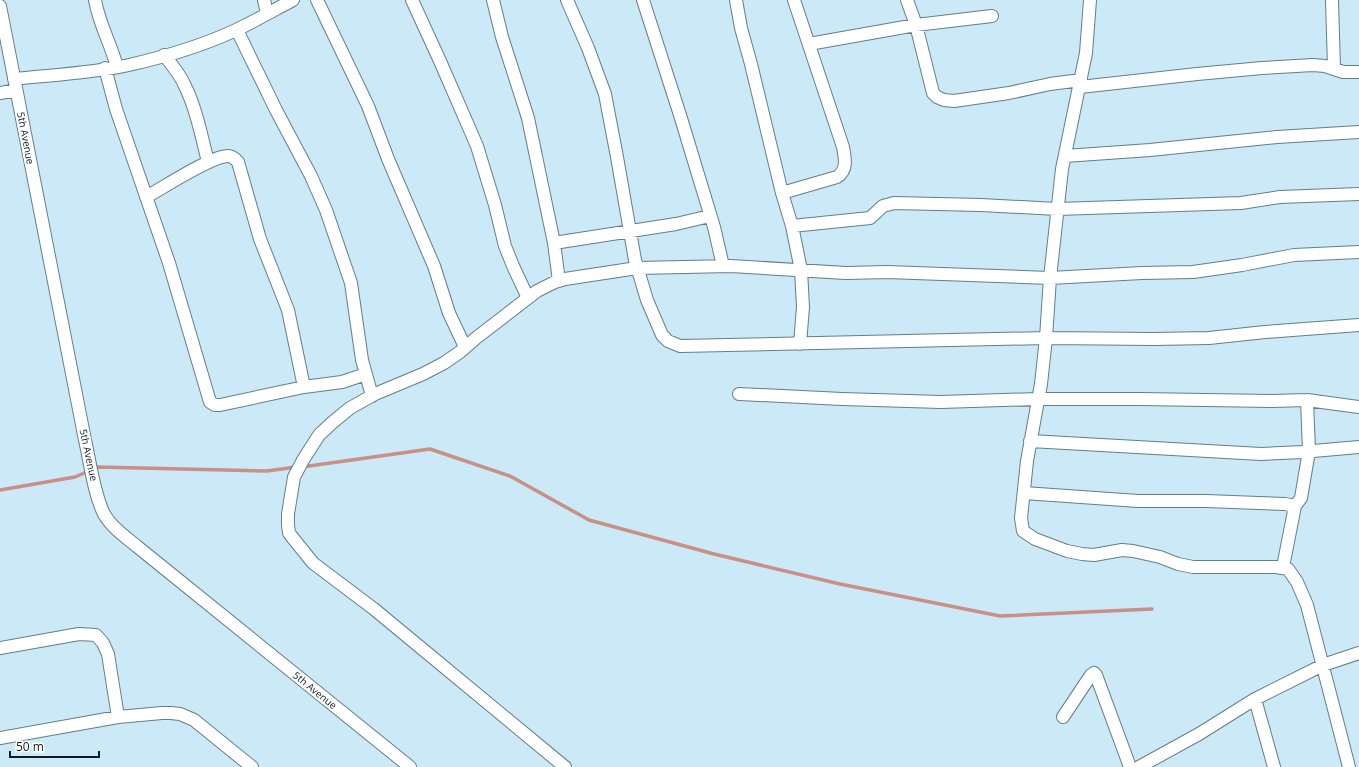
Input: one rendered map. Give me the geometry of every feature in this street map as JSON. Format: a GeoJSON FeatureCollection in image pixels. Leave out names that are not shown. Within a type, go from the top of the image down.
{"type":"FeatureCollection","features":[{"type":"Feature","properties":{"kind":"street"},"geometry":{"type":"LineString","coordinates":[[95,0],[100,21],[113,51],[111,68],[116,109],[169,263],[210,402],[215,405],[220,405],[304,387],[342,382],[366,374]]}},
{"type":"Feature","properties":{"kind":"street"},"geometry":{"type":"LineString","coordinates":[[264,0],[267,14]]}},
{"type":"Feature","properties":{"kind":"street"},"geometry":{"type":"LineString","coordinates":[[0,93],[15,84],[129,65],[195,46],[237,30],[292,0]]}},
{"type":"Feature","properties":{"kind":"street"},"geometry":{"type":"LineString","coordinates":[[317,0],[368,106],[388,159],[434,266],[449,313],[465,347]]}},
{"type":"Feature","properties":{"kind":"street"},"geometry":{"type":"LineString","coordinates":[[412,0],[477,146],[495,205],[505,246],[528,298]]}},
{"type":"Feature","properties":{"kind":"street"},"geometry":{"type":"LineString","coordinates":[[493,0],[502,37],[528,118],[554,243],[559,281]]}},
{"type":"Feature","properties":{"kind":"street"},"geometry":{"type":"LineString","coordinates":[[567,0],[588,48],[605,94],[637,268],[647,300],[662,336],[673,344],[680,346],[1046,338],[1154,340],[1209,338],[1359,325]]}},
{"type":"Feature","properties":{"kind":"street"},"geometry":{"type":"LineString","coordinates":[[643,0],[680,115],[723,266]]}},
{"type":"Feature","properties":{"kind":"street"},"geometry":{"type":"LineString","coordinates":[[736,0],[741,28],[782,193],[792,226],[801,270],[803,306],[800,344]]}},
{"type":"Feature","properties":{"kind":"street"},"geometry":{"type":"LineString","coordinates":[[782,193],[837,177],[841,174],[845,164],[843,147],[794,0]]}},
{"type":"Feature","properties":{"kind":"street"},"geometry":{"type":"LineString","coordinates":[[907,0],[916,25],[933,93],[937,97],[944,100],[954,101],[979,98],[1050,84],[1080,83],[1262,68],[1313,65],[1334,68],[1343,72],[1359,72]]}},
{"type":"Feature","properties":{"kind":"street"},"geometry":{"type":"LineString","coordinates":[[1090,0],[1086,53],[1069,129],[1062,169],[1050,278],[1046,338],[1038,399],[1030,441],[1021,518],[1023,530],[1034,539],[1067,551],[1089,555],[1112,551],[1133,551],[1193,567],[1283,567],[1288,569],[1292,573],[1307,605],[1349,767]]}},
{"type":"Feature","properties":{"kind":"street"},"geometry":{"type":"LineString","coordinates":[[1332,0],[1334,68]]}},
{"type":"Feature","properties":{"kind":"street","name":"5th Avenue"},"geometry":{"type":"LineString","coordinates":[[0,6],[85,440],[99,500],[104,514],[120,532],[410,767]]}},
{"type":"Feature","properties":{"kind":"street"},"geometry":{"type":"LineString","coordinates":[[809,44],[916,25],[992,16]]}},
{"type":"Feature","properties":{"kind":"street"},"geometry":{"type":"LineString","coordinates":[[237,30],[276,110],[311,176],[326,210],[351,283],[356,311],[358,336],[372,396]]}},
{"type":"Feature","properties":{"kind":"street"},"geometry":{"type":"LineString","coordinates":[[164,55],[178,72],[185,86],[202,138],[208,162]]}},
{"type":"Feature","properties":{"kind":"street"},"geometry":{"type":"LineString","coordinates":[[1065,156],[1150,150],[1277,137],[1359,132]]}},
{"type":"Feature","properties":{"kind":"street"},"geometry":{"type":"LineString","coordinates":[[146,197],[208,162],[227,156],[231,156],[238,162],[260,239],[288,310],[304,387]]}},
{"type":"Feature","properties":{"kind":"street"},"geometry":{"type":"LineString","coordinates":[[792,226],[870,218],[883,206],[894,203],[981,205],[1057,209],[1246,203],[1280,197],[1359,194]]}},
{"type":"Feature","properties":{"kind":"street"},"geometry":{"type":"LineString","coordinates":[[554,243],[676,224],[710,216]]}},
{"type":"Feature","properties":{"kind":"street"},"geometry":{"type":"LineString","coordinates":[[565,767],[374,609],[313,563],[296,544],[289,533],[289,501],[294,477],[319,435],[332,422],[350,408],[372,396],[428,372],[444,363],[537,291],[559,281],[637,268],[723,266],[846,273],[887,272],[1050,278],[1194,272],[1294,255],[1359,252]]}},
{"type":"Feature","properties":{"kind":"street"},"geometry":{"type":"LineString","coordinates":[[739,394],[941,402],[1038,399],[1307,400],[1359,407]]}},
{"type":"Feature","properties":{"kind":"street"},"geometry":{"type":"LineString","coordinates":[[1283,567],[1295,506],[1301,498],[1309,451],[1307,400]]}},
{"type":"Feature","properties":{"kind":"street"},"geometry":{"type":"LineString","coordinates":[[1030,441],[1261,454],[1359,447]]}},
{"type":"Feature","properties":{"kind":"street"},"geometry":{"type":"LineString","coordinates":[[1024,493],[1138,502],[1206,501],[1285,504],[1295,506]]}},
{"type":"Feature","properties":{"kind":"street"},"geometry":{"type":"LineString","coordinates":[[0,648],[79,634],[96,635],[103,643],[108,654],[118,717]]}},
{"type":"Feature","properties":{"kind":"street"},"geometry":{"type":"LineString","coordinates":[[1139,767],[1199,734],[1255,699],[1323,665],[1359,653]]}},
{"type":"Feature","properties":{"kind":"street"},"geometry":{"type":"LineString","coordinates":[[1063,717],[1091,675],[1096,675],[1130,767]]}},
{"type":"Feature","properties":{"kind":"street"},"geometry":{"type":"LineString","coordinates":[[1255,699],[1274,767]]}},
{"type":"Feature","properties":{"kind":"street"},"geometry":{"type":"LineString","coordinates":[[0,738],[118,717],[162,713],[180,714],[188,717],[252,767]]}},
{"type":"Feature","properties":{"kind":"waterway"},"geometry":{"type":"LineString","coordinates":[[302,467],[430,449],[510,476],[589,520],[714,554],[840,584],[1000,616],[1152,609]]}},
{"type":"Feature","properties":{"kind":"waterway"},"geometry":{"type":"LineString","coordinates":[[0,490],[75,477],[98,467],[267,471],[296,467]]}}]}
